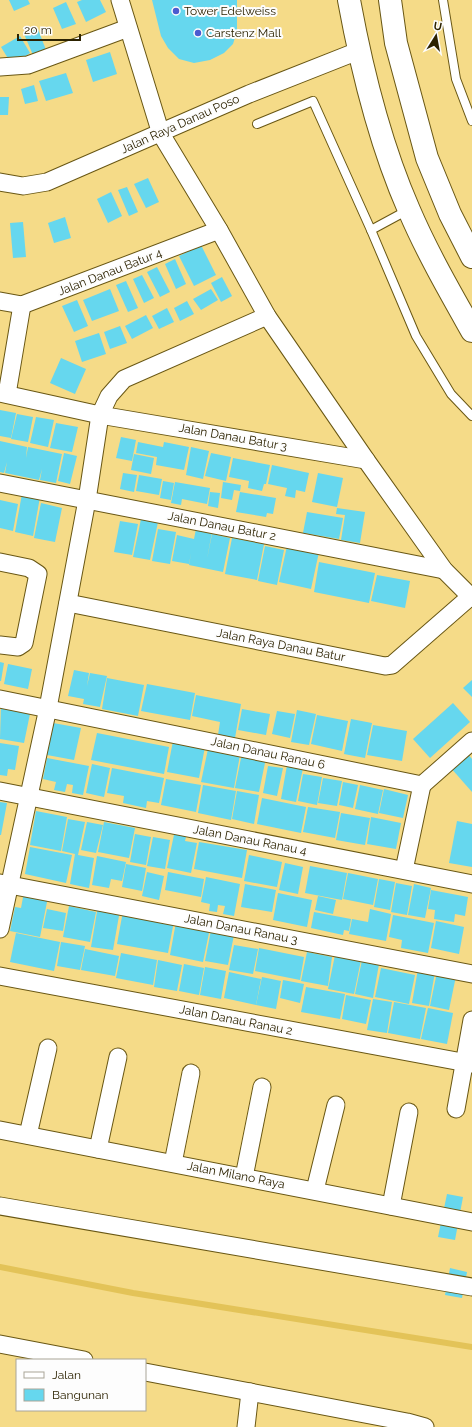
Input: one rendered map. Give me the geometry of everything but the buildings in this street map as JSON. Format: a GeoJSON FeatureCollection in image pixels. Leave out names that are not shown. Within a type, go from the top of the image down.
{"type":"FeatureCollection","features":[{"type":"Feature","properties":{"kind":"main road"},"geometry":{"type":"LineString","coordinates":[[349,0],[358,51],[384,142],[408,209],[434,264],[472,331]]}},
{"type":"Feature","properties":{"kind":"main road"},"geometry":{"type":"LineString","coordinates":[[390,0],[396,44],[427,158],[450,214],[472,257]]}},
{"type":"Feature","properties":{"kind":"street"},"geometry":{"type":"LineString","coordinates":[[120,0],[161,134],[219,230],[267,316],[444,570],[471,597]]}},
{"type":"Feature","properties":{"kind":"street"},"geometry":{"type":"LineString","coordinates":[[0,67],[28,65],[128,28]]}},
{"type":"Feature","properties":{"kind":"street","name":"Jalan Raya Danau Poso"},"geometry":{"type":"LineString","coordinates":[[0,182],[23,186],[47,182],[161,134],[248,94],[358,51]]}},
{"type":"Feature","properties":{"kind":"street","name":"Jalan Danau Batur 4"},"geometry":{"type":"LineString","coordinates":[[22,305],[219,230]]}},
{"type":"Feature","properties":{"kind":"street"},"geometry":{"type":"LineString","coordinates":[[0,301],[22,305],[4,393]]}},
{"type":"Feature","properties":{"kind":"street"},"geometry":{"type":"LineString","coordinates":[[0,929],[5,884],[29,797],[48,708],[87,500],[100,415],[109,396],[124,379],[267,316]]}},
{"type":"Feature","properties":{"kind":"street","name":"Jalan Danau Batur 3"},"geometry":{"type":"LineString","coordinates":[[4,393],[100,415],[366,460]]}},
{"type":"Feature","properties":{"kind":"street","name":"Jalan Danau Batur 2"},"geometry":{"type":"LineString","coordinates":[[0,483],[444,570]]}},
{"type":"Feature","properties":{"kind":"street"},"geometry":{"type":"LineString","coordinates":[[0,562],[29,568],[38,574],[24,643],[18,647],[5,646]]}},
{"type":"Feature","properties":{"kind":"street","name":"Jalan Raya Danau Batur"},"geometry":{"type":"LineString","coordinates":[[68,603],[385,666],[392,664],[471,597]]}},
{"type":"Feature","properties":{"kind":"street","name":"Jalan Danau Ranau 6"},"geometry":{"type":"LineString","coordinates":[[0,699],[422,785]]}},
{"type":"Feature","properties":{"kind":"street"},"geometry":{"type":"LineString","coordinates":[[404,870],[422,785],[472,741]]}},
{"type":"Feature","properties":{"kind":"street","name":"Jalan Danau Ranau 4"},"geometry":{"type":"LineString","coordinates":[[0,791],[472,884]]}},
{"type":"Feature","properties":{"kind":"street","name":"Jalan Danau Ranau 3"},"geometry":{"type":"LineString","coordinates":[[5,884],[472,974]]}},
{"type":"Feature","properties":{"kind":"street","name":"Jalan Danau Ranau 2"},"geometry":{"type":"LineString","coordinates":[[0,976],[468,1063]]}},
{"type":"Feature","properties":{"kind":"street"},"geometry":{"type":"LineString","coordinates":[[456,1109],[468,1063],[472,1020]]}},
{"type":"Feature","properties":{"kind":"street"},"geometry":{"type":"LineString","coordinates":[[28,1135],[48,1048]]}},
{"type":"Feature","properties":{"kind":"street"},"geometry":{"type":"LineString","coordinates":[[98,1149],[118,1056]]}},
{"type":"Feature","properties":{"kind":"street"},"geometry":{"type":"LineString","coordinates":[[173,1163],[191,1074]]}},
{"type":"Feature","properties":{"kind":"street"},"geometry":{"type":"LineString","coordinates":[[244,1177],[262,1087]]}},
{"type":"Feature","properties":{"kind":"street"},"geometry":{"type":"LineString","coordinates":[[314,1190],[336,1105]]}},
{"type":"Feature","properties":{"kind":"street"},"geometry":{"type":"LineString","coordinates":[[391,1206],[409,1112]]}},
{"type":"Feature","properties":{"kind":"street","name":"Jalan Milano Raya"},"geometry":{"type":"LineString","coordinates":[[0,1130],[472,1222]]}},
{"type":"Feature","properties":{"kind":"street"},"geometry":{"type":"LineString","coordinates":[[0,1206],[464,1285]]}},
{"type":"Feature","properties":{"kind":"street"},"geometry":{"type":"LineString","coordinates":[[0,1344],[79,1359]]}},
{"type":"Feature","properties":{"kind":"street"},"geometry":{"type":"LineString","coordinates":[[146,1372],[407,1422],[425,1427]]}},
{"type":"Feature","properties":{"kind":"street"},"geometry":{"type":"LineString","coordinates":[[246,1427],[250,1392]]}},
{"type":"Feature","properties":{"kind":"lane"},"geometry":{"type":"LineString","coordinates":[[443,0],[456,79],[472,121]]}},
{"type":"Feature","properties":{"kind":"lane"},"geometry":{"type":"LineString","coordinates":[[257,124],[313,102],[371,230],[416,336],[451,394],[472,416]]}},
{"type":"Feature","properties":{"kind":"lane"},"geometry":{"type":"LineString","coordinates":[[371,230],[408,209]]}},
{"type":"Feature","properties":{"kind":"waterway"},"geometry":{"type":"LineString","coordinates":[[0,1267],[133,1293],[472,1347]]}},
{"type":"Feature","properties":{"kind":"place","name":"Tower Edelweiss"},"geometry":{"type":"Point","coordinates":[176,11]}},
{"type":"Feature","properties":{"kind":"place","name":"Carstenz Mall"},"geometry":{"type":"Point","coordinates":[198,33]}}]}
